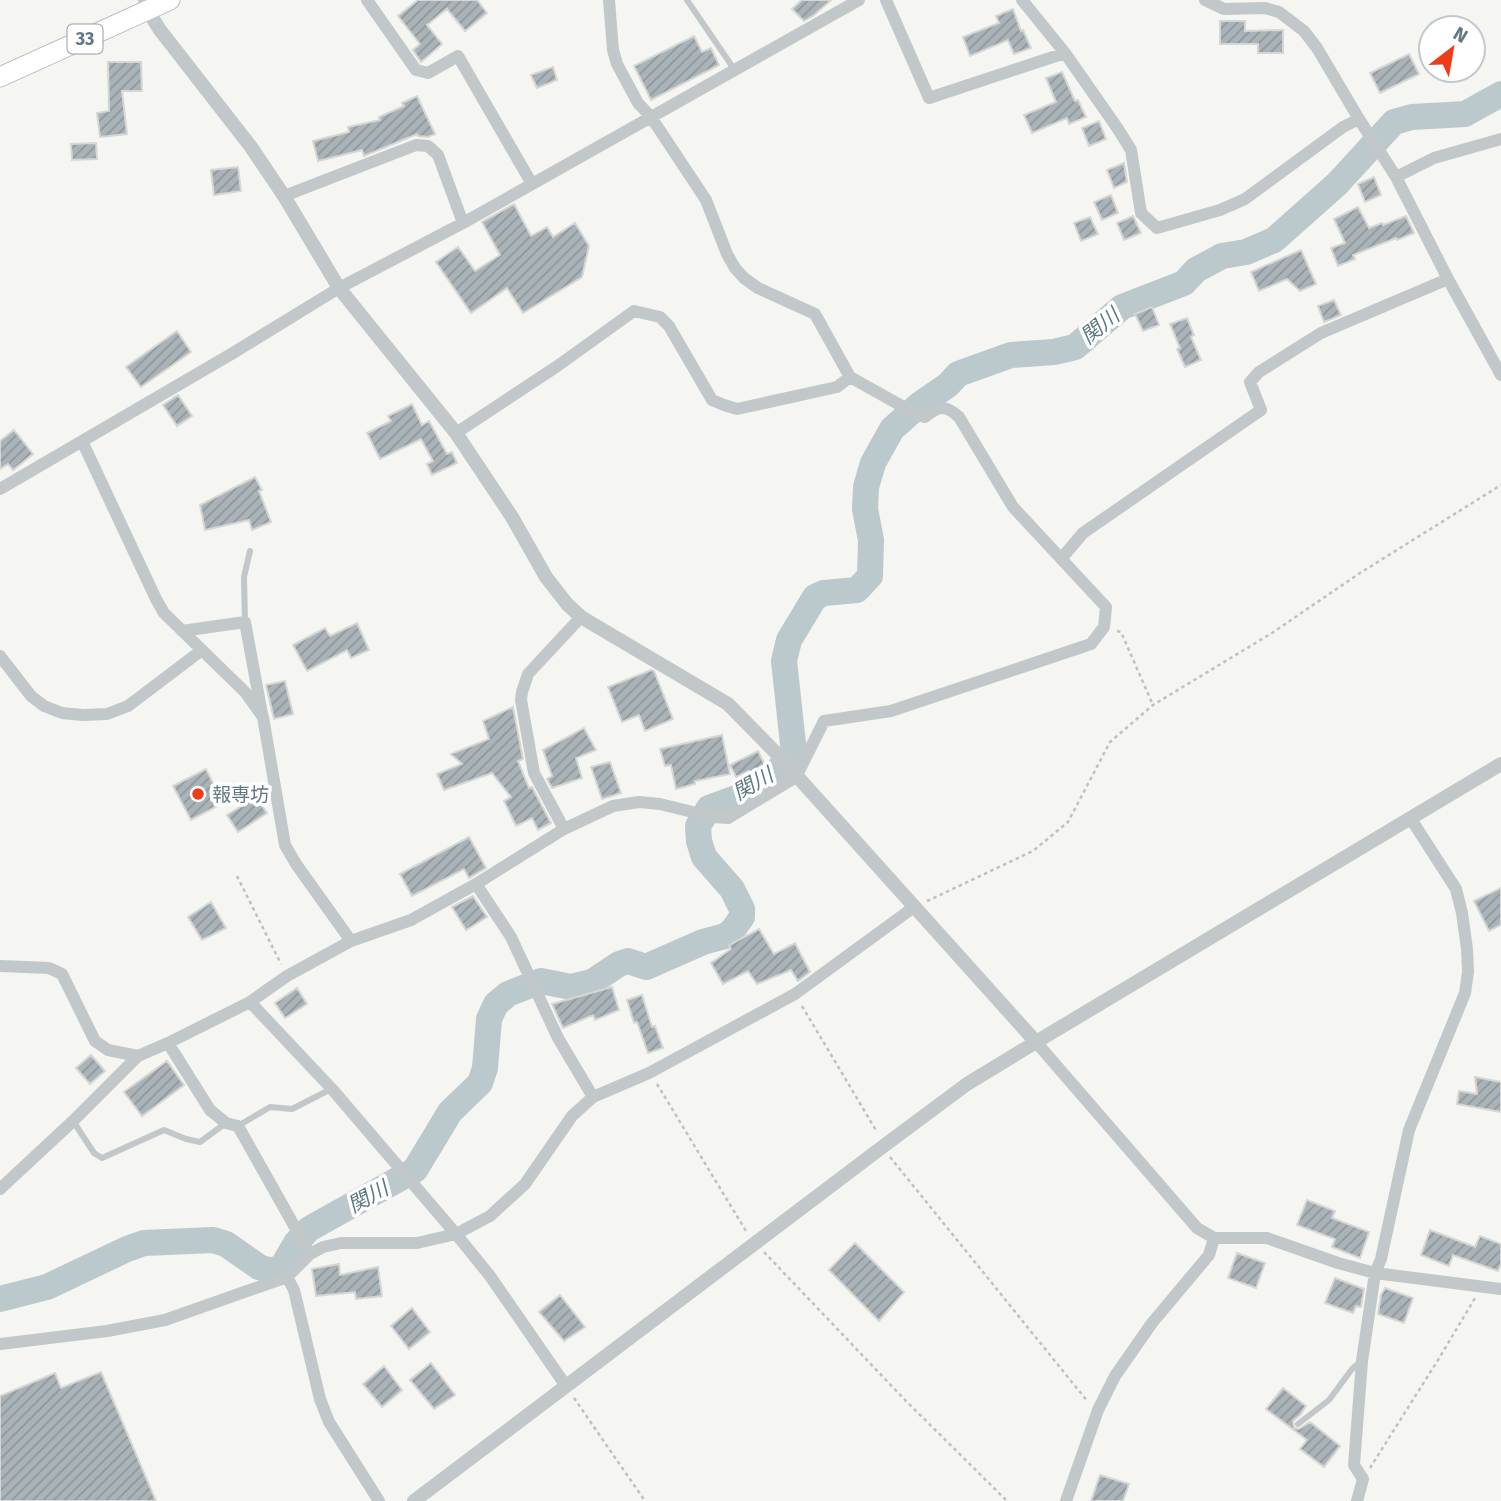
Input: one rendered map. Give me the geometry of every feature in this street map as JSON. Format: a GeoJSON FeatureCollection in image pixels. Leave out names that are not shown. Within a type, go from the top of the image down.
{"type":"FeatureCollection","features":[{"type":"Feature","properties":{"kind":"main road","name":"33"},"geometry":{"type":"LineString","coordinates":[[0,77],[146,5],[170,0]]}},
{"type":"Feature","properties":{"kind":"street"},"geometry":{"type":"LineString","coordinates":[[367,0],[416,70],[428,73],[458,56],[532,184]]}},
{"type":"Feature","properties":{"kind":"street"},"geometry":{"type":"LineString","coordinates":[[0,1189],[138,1056],[250,1002],[288,976],[351,941],[411,920],[564,829],[613,806],[639,802],[728,818],[793,773],[824,721],[891,711],[1091,645],[1104,627],[1106,607],[1013,507],[960,417],[951,409],[942,407],[925,416],[918,415],[850,377],[815,314],[758,288],[735,268],[706,201],[651,117],[638,103],[617,64],[613,50],[609,0]]}},
{"type":"Feature","properties":{"kind":"street"},"geometry":{"type":"LineString","coordinates":[[0,489],[339,288],[463,223],[859,0]]}},
{"type":"Feature","properties":{"kind":"street"},"geometry":{"type":"LineString","coordinates":[[886,0],[929,98],[1065,53]]}},
{"type":"Feature","properties":{"kind":"street"},"geometry":{"type":"LineString","coordinates":[[1022,0],[1065,53],[1118,129],[1130,150],[1141,213],[1157,228],[1245,200],[1343,127],[1359,119]]}},
{"type":"Feature","properties":{"kind":"street"},"geometry":{"type":"LineString","coordinates":[[1205,0],[1224,9],[1265,8],[1279,12],[1304,31],[1396,177],[1501,375]]}},
{"type":"Feature","properties":{"kind":"street"},"geometry":{"type":"LineString","coordinates":[[146,5],[160,30],[251,147],[339,288],[456,433],[512,517],[546,577],[568,604],[581,617],[728,704],[778,755],[1035,1042],[1197,1228],[1214,1238],[1267,1238],[1338,1264],[1375,1273],[1501,1289]]}},
{"type":"Feature","properties":{"kind":"street"},"geometry":{"type":"LineString","coordinates":[[1396,177],[1433,158],[1501,138]]}},
{"type":"Feature","properties":{"kind":"street"},"geometry":{"type":"LineString","coordinates":[[284,196],[416,145],[428,146],[438,155],[463,223]]}},
{"type":"Feature","properties":{"kind":"street"},"geometry":{"type":"LineString","coordinates":[[1061,559],[1083,533],[1261,410],[1250,382],[1259,372],[1321,333],[1448,279]]}},
{"type":"Feature","properties":{"kind":"street"},"geometry":{"type":"LineString","coordinates":[[456,433],[634,311],[660,317],[669,326],[712,400],[737,410],[837,387],[850,377]]}},
{"type":"Feature","properties":{"kind":"street"},"geometry":{"type":"LineString","coordinates":[[82,441],[164,613],[245,692],[263,717]]}},
{"type":"Feature","properties":{"kind":"street"},"geometry":{"type":"LineString","coordinates":[[564,829],[534,773],[521,700],[528,674],[581,617]]}},
{"type":"Feature","properties":{"kind":"street"},"geometry":{"type":"LineString","coordinates":[[182,631],[245,622],[285,845],[351,941]]}},
{"type":"Feature","properties":{"kind":"street"},"geometry":{"type":"LineString","coordinates":[[0,656],[31,696],[44,706],[62,713],[107,715],[128,706],[202,650]]}},
{"type":"Feature","properties":{"kind":"street"},"geometry":{"type":"LineString","coordinates":[[414,1501],[967,1084],[1501,764]]}},
{"type":"Feature","properties":{"kind":"street"},"geometry":{"type":"LineString","coordinates":[[1357,1501],[1363,1479],[1354,1465],[1362,1361],[1375,1273],[1381,1259],[1409,1130],[1465,993],[1468,972],[1462,913],[1456,889],[1411,819]]}},
{"type":"Feature","properties":{"kind":"street"},"geometry":{"type":"LineString","coordinates":[[475,884],[511,937],[558,1038],[593,1097]]}},
{"type":"Feature","properties":{"kind":"street"},"geometry":{"type":"LineString","coordinates":[[307,1248],[341,1243],[417,1243],[456,1234],[490,1216],[525,1184],[572,1116],[593,1097],[649,1073],[795,994],[914,907]]}},
{"type":"Feature","properties":{"kind":"street"},"geometry":{"type":"LineString","coordinates":[[0,967],[49,968],[62,974],[95,1041],[108,1050],[138,1056]]}},
{"type":"Feature","properties":{"kind":"street"},"geometry":{"type":"LineString","coordinates":[[250,1002],[332,1089],[456,1234],[490,1276],[566,1386]]}},
{"type":"Feature","properties":{"kind":"street"},"geometry":{"type":"LineString","coordinates":[[168,1043],[210,1110],[232,1125],[307,1248]]}},
{"type":"Feature","properties":{"kind":"street"},"geometry":{"type":"LineString","coordinates":[[1066,1501],[1098,1410],[1115,1376],[1152,1322],[1209,1255],[1214,1238]]}},
{"type":"Feature","properties":{"kind":"street"},"geometry":{"type":"LineString","coordinates":[[0,1344],[107,1331],[165,1320],[287,1277],[307,1248]]}},
{"type":"Feature","properties":{"kind":"street"},"geometry":{"type":"LineString","coordinates":[[287,1277],[294,1290],[328,1422],[379,1501]]}},
{"type":"Feature","properties":{"kind":"lane"},"geometry":{"type":"LineString","coordinates":[[687,0],[735,71]]}},
{"type":"Feature","properties":{"kind":"lane"},"geometry":{"type":"LineString","coordinates":[[245,622],[244,577],[250,551]]}},
{"type":"Feature","properties":{"kind":"lane"},"geometry":{"type":"LineString","coordinates":[[73,1121],[94,1153],[102,1158],[164,1130],[200,1142],[271,1107],[292,1109],[332,1089]]}},
{"type":"Feature","properties":{"kind":"lane"},"geometry":{"type":"LineString","coordinates":[[1298,1424],[1329,1400],[1362,1361]]}},
{"type":"Feature","properties":{"kind":"path"},"geometry":{"type":"LineString","coordinates":[[914,907],[1033,851],[1068,822],[1110,742],[1153,705],[1272,634],[1360,573],[1501,485]]}},
{"type":"Feature","properties":{"kind":"path"},"geometry":{"type":"LineString","coordinates":[[1104,627],[1121,632],[1153,705]]}},
{"type":"Feature","properties":{"kind":"path"},"geometry":{"type":"LineString","coordinates":[[237,876],[288,976]]}},
{"type":"Feature","properties":{"kind":"path"},"geometry":{"type":"LineString","coordinates":[[795,994],[891,1157],[1088,1402],[1098,1410]]}},
{"type":"Feature","properties":{"kind":"path"},"geometry":{"type":"LineString","coordinates":[[649,1073],[743,1229],[905,1400],[1007,1501]]}},
{"type":"Feature","properties":{"kind":"path"},"geometry":{"type":"LineString","coordinates":[[1363,1479],[1482,1287]]}},
{"type":"Feature","properties":{"kind":"path"},"geometry":{"type":"LineString","coordinates":[[566,1386],[645,1501]]}},
{"type":"Feature","properties":{"kind":"building"},"geometry":{"type":"Polygon","coordinates":[[[418,0],[477,0],[487,13],[465,31],[447,9],[427,25],[442,44],[421,62],[413,50],[420,44],[398,16],[418,0]]]}},
{"type":"Feature","properties":{"kind":"building"},"geometry":{"type":"Polygon","coordinates":[[[802,0],[831,0],[804,21],[792,9],[802,0]]]}},
{"type":"Feature","properties":{"kind":"building"},"geometry":{"type":"Polygon","coordinates":[[[1013,9],[1031,48],[1014,54],[1008,40],[970,56],[963,37],[999,23],[996,16],[1013,9]]]}},
{"type":"Feature","properties":{"kind":"building"},"geometry":{"type":"Polygon","coordinates":[[[1220,21],[1245,21],[1245,31],[1283,30],[1283,53],[1258,53],[1258,44],[1220,44],[1220,21]]]}},
{"type":"Feature","properties":{"kind":"building"},"geometry":{"type":"Polygon","coordinates":[[[694,36],[702,52],[711,48],[719,65],[651,100],[634,66],[694,36]]]}},
{"type":"Feature","properties":{"kind":"building"},"geometry":{"type":"Polygon","coordinates":[[[1409,54],[1417,70],[1417,75],[1380,93],[1370,73],[1409,54]]]}},
{"type":"Feature","properties":{"kind":"building"},"geometry":{"type":"Polygon","coordinates":[[[108,62],[141,62],[142,91],[122,91],[127,134],[100,137],[97,113],[109,111],[108,62]]]}},
{"type":"Feature","properties":{"kind":"building"},"geometry":{"type":"Polygon","coordinates":[[[553,67],[557,80],[537,88],[531,75],[553,67]]]}},
{"type":"Feature","properties":{"kind":"building"},"geometry":{"type":"Polygon","coordinates":[[[1062,72],[1075,101],[1078,100],[1086,117],[1069,124],[1067,118],[1032,133],[1024,115],[1056,102],[1046,78],[1062,72]]]}},
{"type":"Feature","properties":{"kind":"building"},"geometry":{"type":"Polygon","coordinates":[[[417,96],[435,134],[428,137],[417,134],[364,156],[362,150],[318,161],[313,141],[349,132],[348,127],[380,120],[379,117],[404,106],[402,103],[417,96]]]}},
{"type":"Feature","properties":{"kind":"building"},"geometry":{"type":"Polygon","coordinates":[[[1099,121],[1106,139],[1089,146],[1082,128],[1099,121]]]}},
{"type":"Feature","properties":{"kind":"building"},"geometry":{"type":"Polygon","coordinates":[[[96,143],[97,159],[72,160],[71,144],[96,143]]]}},
{"type":"Feature","properties":{"kind":"building"},"geometry":{"type":"Polygon","coordinates":[[[1124,163],[1127,182],[1114,188],[1107,170],[1124,163]]]}},
{"type":"Feature","properties":{"kind":"building"},"geometry":{"type":"Polygon","coordinates":[[[238,167],[241,191],[214,195],[211,170],[238,167]]]}},
{"type":"Feature","properties":{"kind":"building"},"geometry":{"type":"Polygon","coordinates":[[[1374,177],[1381,195],[1365,202],[1358,184],[1374,177]]]}},
{"type":"Feature","properties":{"kind":"building"},"geometry":{"type":"Polygon","coordinates":[[[1111,195],[1118,213],[1102,220],[1094,202],[1111,195]]]}},
{"type":"Feature","properties":{"kind":"building"},"geometry":{"type":"Polygon","coordinates":[[[514,204],[531,236],[547,227],[553,237],[575,223],[589,246],[582,277],[523,313],[507,288],[471,313],[436,262],[458,247],[475,271],[500,255],[482,222],[514,204]]]}},
{"type":"Feature","properties":{"kind":"building"},"geometry":{"type":"Polygon","coordinates":[[[1358,207],[1369,228],[1406,216],[1414,233],[1353,255],[1355,259],[1338,266],[1331,248],[1345,243],[1334,219],[1358,207]]]}},
{"type":"Feature","properties":{"kind":"building"},"geometry":{"type":"Polygon","coordinates":[[[1133,216],[1141,233],[1124,240],[1117,223],[1133,216]]]}},
{"type":"Feature","properties":{"kind":"building"},"geometry":{"type":"Polygon","coordinates":[[[1090,217],[1098,234],[1081,241],[1074,223],[1090,217]]]}},
{"type":"Feature","properties":{"kind":"building"},"geometry":{"type":"Polygon","coordinates":[[[1301,250],[1316,284],[1300,291],[1287,279],[1259,291],[1251,272],[1301,250]]]}},
{"type":"Feature","properties":{"kind":"building"},"geometry":{"type":"Polygon","coordinates":[[[1334,300],[1341,315],[1324,322],[1318,306],[1334,300]]]}},
{"type":"Feature","properties":{"kind":"building"},"geometry":{"type":"Polygon","coordinates":[[[1152,307],[1159,325],[1143,331],[1135,314],[1152,307]]]}},
{"type":"Feature","properties":{"kind":"building"},"geometry":{"type":"Polygon","coordinates":[[[1187,318],[1194,335],[1191,337],[1201,360],[1185,367],[1170,324],[1187,318]]]}},
{"type":"Feature","properties":{"kind":"building"},"geometry":{"type":"Polygon","coordinates":[[[177,331],[191,352],[141,387],[126,367],[177,331]]]}},
{"type":"Feature","properties":{"kind":"building"},"geometry":{"type":"Polygon","coordinates":[[[178,395],[192,416],[177,426],[163,405],[178,395]]]}},
{"type":"Feature","properties":{"kind":"building"},"geometry":{"type":"Polygon","coordinates":[[[412,404],[422,425],[429,421],[447,454],[452,452],[457,463],[432,475],[427,464],[433,461],[421,439],[380,459],[367,433],[391,421],[388,416],[412,404]]]}},
{"type":"Feature","properties":{"kind":"building"},"geometry":{"type":"Polygon","coordinates":[[[14,430],[33,454],[13,470],[8,464],[0,469],[0,441],[14,430]]]}},
{"type":"Feature","properties":{"kind":"building"},"geometry":{"type":"Polygon","coordinates":[[[255,477],[262,490],[259,491],[271,522],[252,530],[249,520],[205,530],[200,505],[255,477]]]}},
{"type":"Feature","properties":{"kind":"building"},"geometry":{"type":"Polygon","coordinates":[[[357,623],[369,650],[351,658],[347,650],[307,671],[293,645],[325,628],[330,636],[357,623]]]}},
{"type":"Feature","properties":{"kind":"building"},"geometry":{"type":"Polygon","coordinates":[[[654,671],[673,719],[645,731],[639,715],[622,722],[608,687],[654,671]]]}},
{"type":"Feature","properties":{"kind":"building"},"geometry":{"type":"Polygon","coordinates":[[[285,681],[293,714],[274,719],[266,685],[285,681]]]}},
{"type":"Feature","properties":{"kind":"building"},"geometry":{"type":"Polygon","coordinates":[[[513,707],[523,759],[518,761],[529,788],[532,787],[551,823],[538,830],[532,818],[516,826],[504,801],[511,797],[492,773],[444,790],[437,774],[462,764],[451,754],[489,739],[483,721],[513,707]]]}},
{"type":"Feature","properties":{"kind":"building"},"geometry":{"type":"Polygon","coordinates":[[[584,728],[596,750],[576,758],[582,778],[552,788],[547,779],[552,776],[543,750],[584,728]]]}},
{"type":"Feature","properties":{"kind":"building"},"geometry":{"type":"Polygon","coordinates":[[[722,735],[730,774],[695,781],[695,784],[676,789],[671,765],[665,766],[660,749],[722,735]]]}},
{"type":"Feature","properties":{"kind":"building"},"geometry":{"type":"Polygon","coordinates":[[[758,751],[766,767],[753,774],[749,771],[736,777],[730,765],[758,751]]]}},
{"type":"Feature","properties":{"kind":"building"},"geometry":{"type":"Polygon","coordinates":[[[610,762],[621,793],[602,799],[591,767],[610,762]]]}},
{"type":"Feature","properties":{"kind":"building","name":"報専坊"},"geometry":{"type":"Polygon","coordinates":[[[206,769],[223,803],[191,820],[173,786],[206,769]]]}},
{"type":"Feature","properties":{"kind":"building"},"geometry":{"type":"Polygon","coordinates":[[[256,797],[267,813],[238,832],[227,815],[256,797]]]}},
{"type":"Feature","properties":{"kind":"building"},"geometry":{"type":"Polygon","coordinates":[[[469,837],[486,868],[469,878],[464,869],[412,896],[400,874],[469,837]]]}},
{"type":"Feature","properties":{"kind":"building"},"geometry":{"type":"Polygon","coordinates":[[[1501,888],[1501,925],[1489,931],[1474,901],[1501,888]]]}},
{"type":"Feature","properties":{"kind":"building"},"geometry":{"type":"Polygon","coordinates":[[[473,896],[487,917],[466,930],[452,907],[473,896]]]}},
{"type":"Feature","properties":{"kind":"building"},"geometry":{"type":"Polygon","coordinates":[[[211,902],[226,928],[202,940],[188,917],[211,902]]]}},
{"type":"Feature","properties":{"kind":"building"},"geometry":{"type":"Polygon","coordinates":[[[759,929],[774,954],[795,943],[810,972],[798,981],[791,970],[757,984],[748,971],[723,984],[711,963],[731,949],[729,945],[759,929]]]}},
{"type":"Feature","properties":{"kind":"building"},"geometry":{"type":"Polygon","coordinates":[[[612,987],[619,1010],[595,1020],[593,1015],[563,1028],[552,1004],[612,987]]]}},
{"type":"Feature","properties":{"kind":"building"},"geometry":{"type":"Polygon","coordinates":[[[297,988],[307,1004],[285,1018],[275,1003],[297,988]]]}},
{"type":"Feature","properties":{"kind":"building"},"geometry":{"type":"Polygon","coordinates":[[[642,995],[652,1027],[655,1026],[663,1048],[648,1053],[627,1000],[642,995]]]}},
{"type":"Feature","properties":{"kind":"building"},"geometry":{"type":"Polygon","coordinates":[[[91,1055],[105,1071],[90,1084],[76,1068],[91,1055]]]}},
{"type":"Feature","properties":{"kind":"building"},"geometry":{"type":"Polygon","coordinates":[[[167,1061],[184,1085],[142,1116],[124,1092],[167,1061]]]}},
{"type":"Feature","properties":{"kind":"building"},"geometry":{"type":"Polygon","coordinates":[[[1475,1077],[1501,1082],[1501,1112],[1457,1104],[1459,1091],[1477,1094],[1475,1077]]]}},
{"type":"Feature","properties":{"kind":"building"},"geometry":{"type":"Polygon","coordinates":[[[1307,1200],[1335,1211],[1332,1218],[1369,1232],[1360,1258],[1332,1247],[1335,1239],[1297,1225],[1307,1200]]]}},
{"type":"Feature","properties":{"kind":"building"},"geometry":{"type":"Polygon","coordinates":[[[1430,1230],[1475,1247],[1480,1236],[1501,1244],[1501,1264],[1498,1271],[1453,1255],[1449,1266],[1421,1255],[1430,1230]]]}},
{"type":"Feature","properties":{"kind":"building"},"geometry":{"type":"Polygon","coordinates":[[[855,1243],[904,1292],[879,1321],[829,1270],[855,1243]]]}},
{"type":"Feature","properties":{"kind":"building"},"geometry":{"type":"Polygon","coordinates":[[[1237,1253],[1265,1263],[1256,1288],[1228,1278],[1237,1253]]]}},
{"type":"Feature","properties":{"kind":"building"},"geometry":{"type":"Polygon","coordinates":[[[339,1264],[340,1275],[378,1267],[382,1296],[356,1299],[355,1292],[316,1296],[312,1269],[339,1264]]]}},
{"type":"Feature","properties":{"kind":"building"},"geometry":{"type":"Polygon","coordinates":[[[1335,1278],[1364,1289],[1361,1307],[1356,1306],[1353,1313],[1325,1303],[1335,1278]]]}},
{"type":"Feature","properties":{"kind":"building"},"geometry":{"type":"Polygon","coordinates":[[[1385,1288],[1413,1298],[1404,1323],[1378,1314],[1385,1288]]]}},
{"type":"Feature","properties":{"kind":"building"},"geometry":{"type":"Polygon","coordinates":[[[560,1295],[585,1327],[564,1341],[539,1312],[560,1295]]]}},
{"type":"Feature","properties":{"kind":"building"},"geometry":{"type":"Polygon","coordinates":[[[412,1308],[430,1332],[409,1349],[391,1326],[412,1308]]]}},
{"type":"Feature","properties":{"kind":"building"},"geometry":{"type":"Polygon","coordinates":[[[431,1363],[455,1395],[434,1409],[410,1380],[431,1363]]]}},
{"type":"Feature","properties":{"kind":"building"},"geometry":{"type":"Polygon","coordinates":[[[384,1366],[402,1390],[382,1407],[363,1384],[384,1366]]]}},
{"type":"Feature","properties":{"kind":"building"},"geometry":{"type":"Polygon","coordinates":[[[101,1372],[156,1501],[0,1501],[0,1396],[55,1373],[61,1388],[101,1372]]]}},
{"type":"Feature","properties":{"kind":"building"},"geometry":{"type":"Polygon","coordinates":[[[1283,1388],[1306,1406],[1293,1421],[1294,1428],[1299,1429],[1310,1422],[1340,1446],[1324,1467],[1300,1449],[1307,1440],[1266,1409],[1283,1388]]]}},
{"type":"Feature","properties":{"kind":"building"},"geometry":{"type":"Polygon","coordinates":[[[1100,1475],[1129,1484],[1123,1501],[1091,1501],[1100,1475]]]}},
{"type":"Feature","properties":{"kind":"waterway","name":"関川"},"geometry":{"type":"LineString","coordinates":[[0,1299],[47,1287],[144,1243],[213,1240],[226,1244],[259,1267],[271,1271],[282,1267],[296,1243],[309,1229],[415,1170],[450,1112],[480,1083],[485,1068],[489,1019],[496,1004],[508,994],[541,981],[571,987],[592,982],[628,961],[646,967],[732,931],[742,917],[742,909],[732,889],[704,857],[698,826],[709,808],[739,797],[773,775],[794,753],[784,661],[789,640],[815,597],[824,593],[857,590],[870,576],[871,540],[865,509],[866,487],[873,463],[892,429],[958,374],[1011,355],[1054,352],[1075,347],[1122,307],[1184,283],[1196,270],[1222,256],[1246,252],[1274,240],[1337,184],[1394,122],[1412,117],[1465,114],[1501,94]]}},
{"type":"Feature","properties":{"kind":"place","name":"報専坊"},"geometry":{"type":"Point","coordinates":[198,794]}}]}
